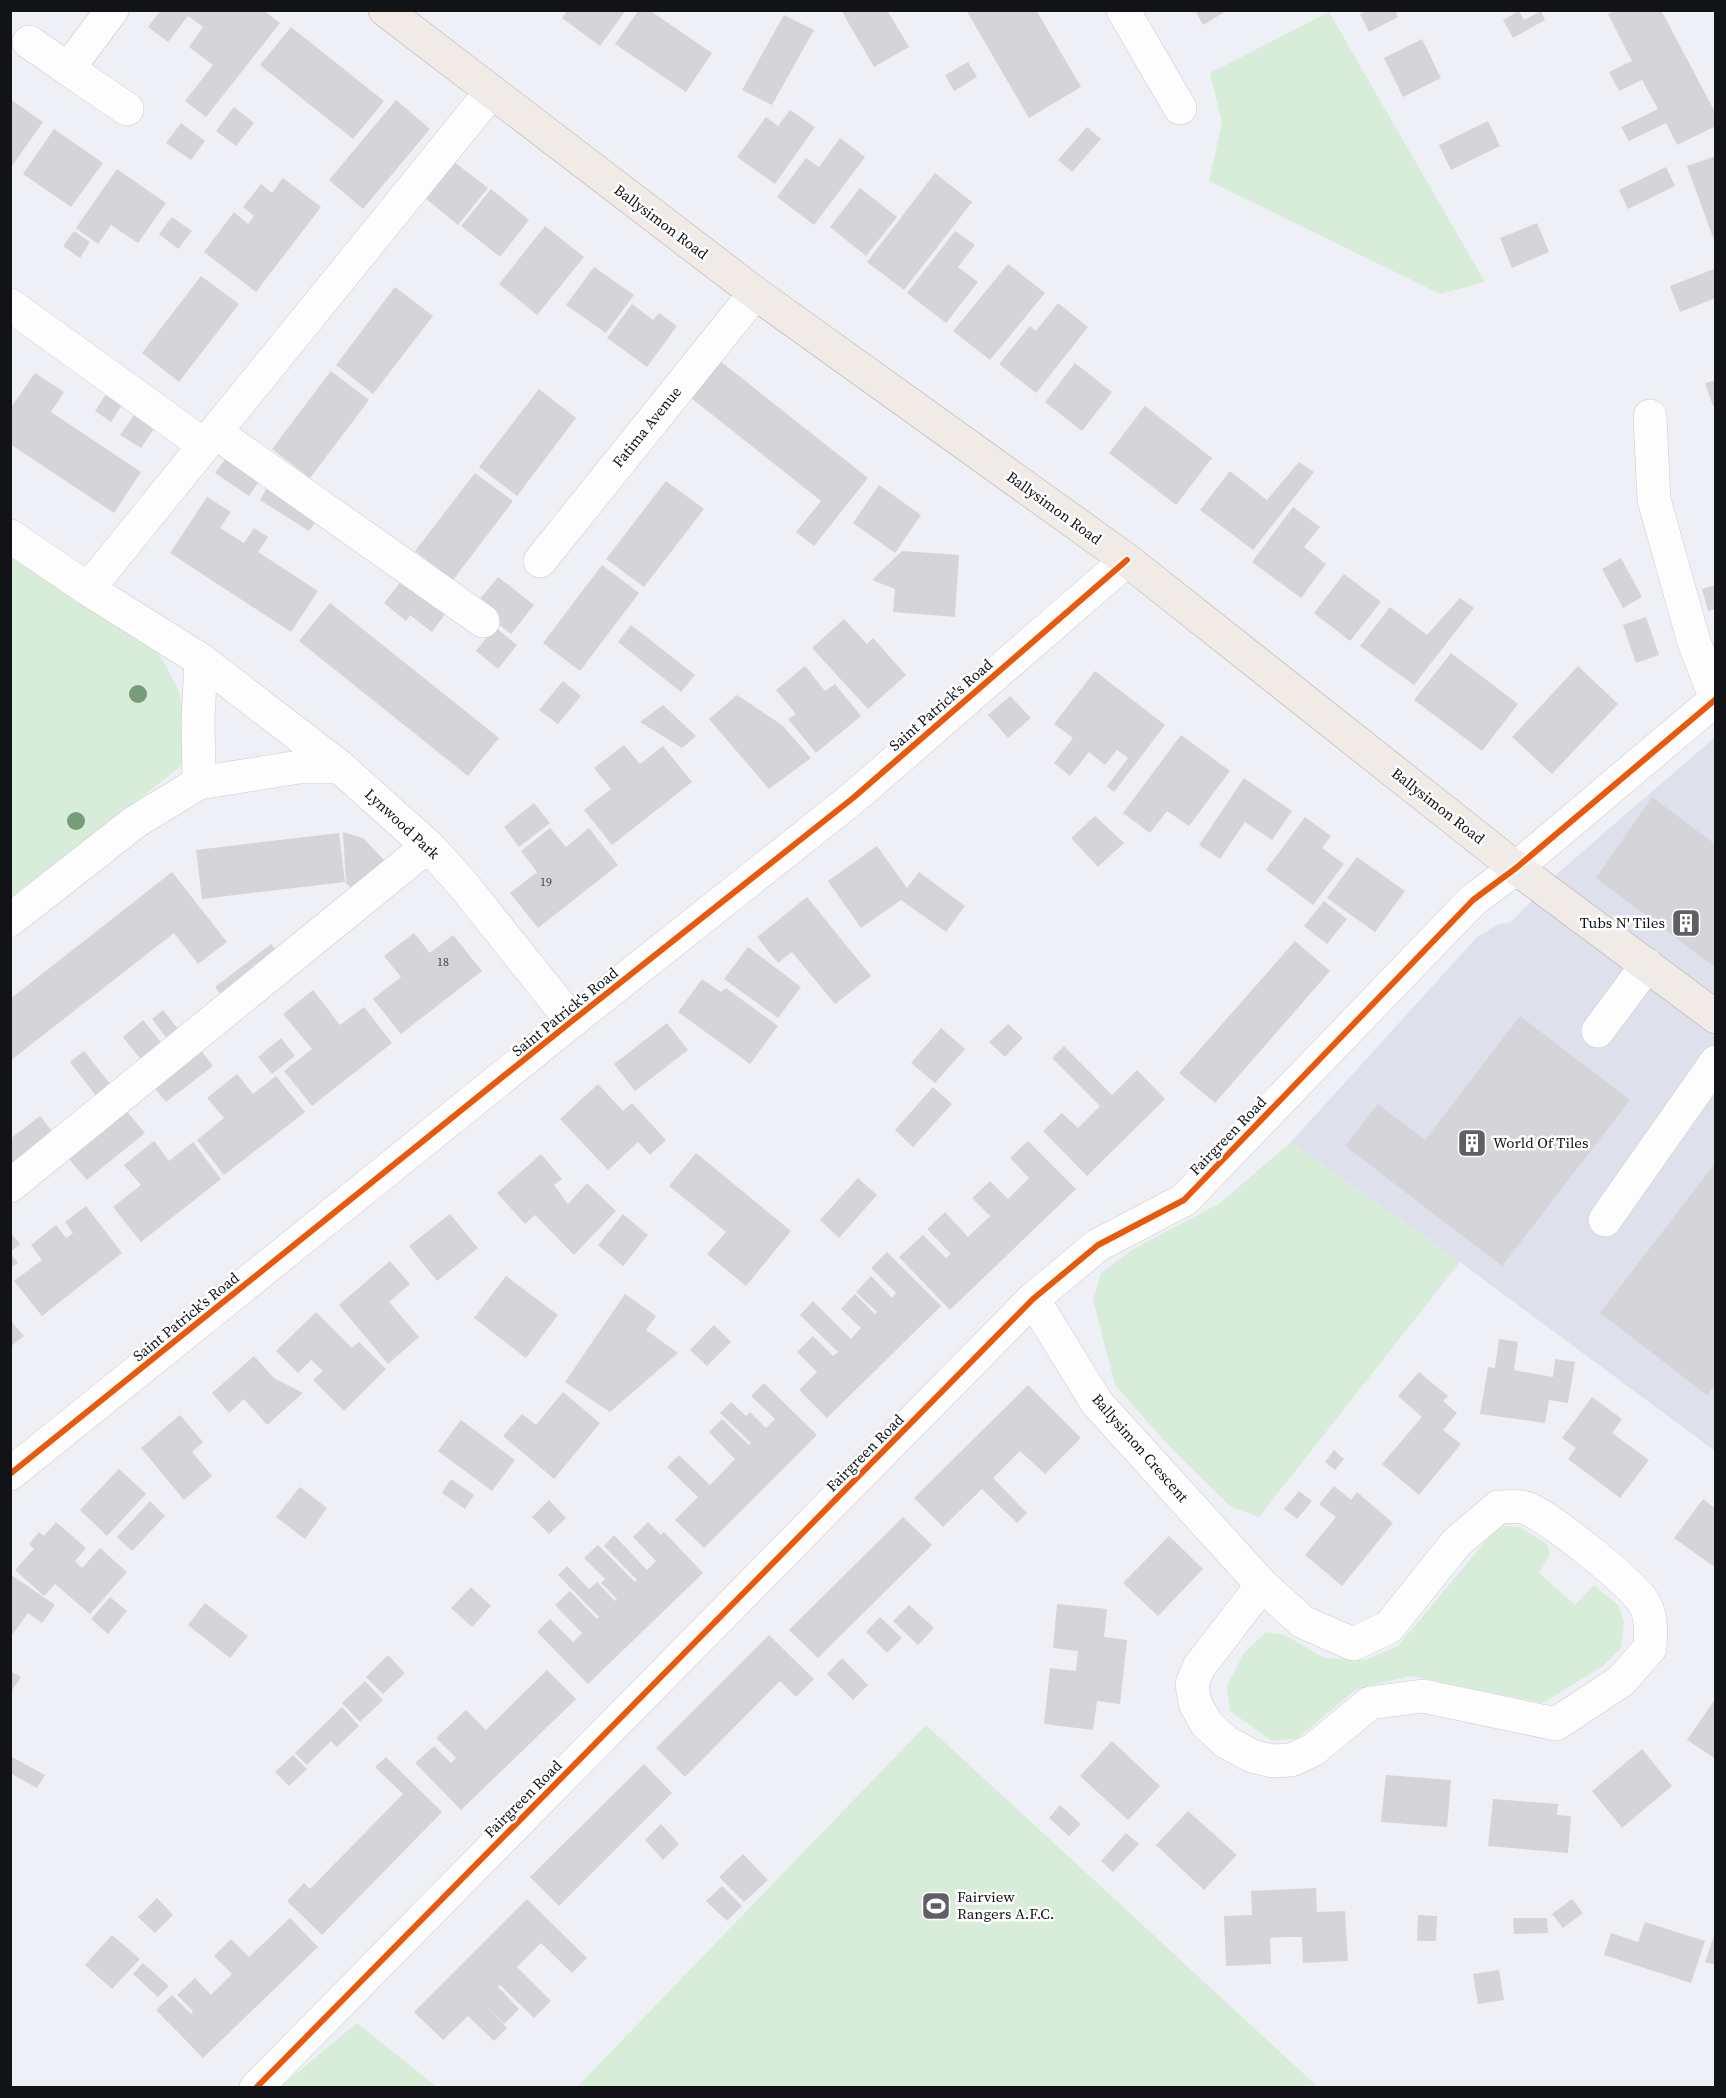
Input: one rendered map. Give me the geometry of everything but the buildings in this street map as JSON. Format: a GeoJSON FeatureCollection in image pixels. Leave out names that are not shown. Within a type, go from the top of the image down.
{"type":"FeatureCollection","features":[{"type":"Feature","properties":{"kind":"main road","name":"Ballysimon Road"},"geometry":{"type":"LineString","coordinates":[[385,10],[755,293],[1127,560],[1516,868],[1716,1017]]}},
{"type":"Feature","properties":{"kind":"street"},"geometry":{"type":"LineString","coordinates":[[68,69],[112,10]]}},
{"type":"Feature","properties":{"kind":"street"},"geometry":{"type":"LineString","coordinates":[[1123,10],[1180,108]]}},
{"type":"Feature","properties":{"kind":"street"},"geometry":{"type":"LineString","coordinates":[[29,42],[127,109]]}},
{"type":"Feature","properties":{"kind":"street"},"geometry":{"type":"LineString","coordinates":[[88,589],[491,92]]}},
{"type":"Feature","properties":{"kind":"street","name":"Fatima Avenue"},"geometry":{"type":"LineString","coordinates":[[540,561],[755,293]]}},
{"type":"Feature","properties":{"kind":"street"},"geometry":{"type":"LineString","coordinates":[[10,304],[483,621]]}},
{"type":"Feature","properties":{"kind":"street"},"geometry":{"type":"LineString","coordinates":[[1650,416],[1654,500],[1694,642],[1716,699]]}},
{"type":"Feature","properties":{"kind":"street","name":"Lynwood Park"},"geometry":{"type":"LineString","coordinates":[[10,536],[88,589],[201,660],[340,767],[428,846],[461,882],[572,1021]]}},
{"type":"Feature","properties":{"kind":"street","name":"Saint Patrick's Road"},"geometry":{"type":"LineString","coordinates":[[10,1474],[572,1021],[853,798],[1127,560]]}},
{"type":"Feature","properties":{"kind":"street"},"geometry":{"type":"LineString","coordinates":[[198,783],[201,660]]}},
{"type":"Feature","properties":{"kind":"street","name":"Fairgreen Road"},"geometry":{"type":"LineString","coordinates":[[256,2088],[1033,1299],[1098,1245],[1184,1200],[1473,900],[1516,868],[1716,699]]}},
{"type":"Feature","properties":{"kind":"street"},"geometry":{"type":"LineString","coordinates":[[10,920],[135,822],[198,783],[299,767],[340,767]]}},
{"type":"Feature","properties":{"kind":"street"},"geometry":{"type":"LineString","coordinates":[[10,1186],[428,846]]}},
{"type":"Feature","properties":{"kind":"street"},"geometry":{"type":"LineString","coordinates":[[1598,1031],[1647,965]]}},
{"type":"Feature","properties":{"kind":"street"},"geometry":{"type":"LineString","coordinates":[[1605,1220],[1716,1062]]}},
{"type":"Feature","properties":{"kind":"street","name":"Ballysimon Crescent"},"geometry":{"type":"LineString","coordinates":[[1033,1299],[1097,1403],[1262,1585],[1303,1622],[1353,1644],[1389,1627],[1456,1543],[1498,1507],[1524,1507],[1551,1522],[1629,1585],[1645,1603],[1651,1623],[1650,1648],[1621,1681],[1556,1724],[1423,1696],[1370,1703],[1313,1750],[1291,1760],[1272,1761],[1252,1756],[1226,1742],[1206,1723],[1195,1703],[1192,1684],[1199,1667],[1262,1585]]}},
{"type":"Feature","properties":{"kind":"shaded area"},"geometry":{"type":"Polygon","coordinates":[[[1715,737],[1715,1451],[1460,1262],[1291,1142],[1477,937],[1499,924],[1510,923],[1559,872],[1715,737]]]}},
{"type":"Feature","properties":{"kind":"green space"},"geometry":{"type":"Polygon","coordinates":[[[1329,12],[1485,282],[1440,294],[1209,181],[1222,123],[1210,73],[1329,12]]]}},
{"type":"Feature","properties":{"kind":"green space"},"geometry":{"type":"Polygon","coordinates":[[[11,546],[155,646],[179,691],[187,727],[185,757],[180,767],[11,898],[11,546]]]}},
{"type":"Feature","properties":{"kind":"green space"},"geometry":{"type":"Polygon","coordinates":[[[1291,1142],[1460,1262],[1259,1517],[1231,1507],[1170,1447],[1115,1385],[1093,1300],[1101,1273],[1135,1248],[1220,1203],[1291,1142]]]}},
{"type":"Feature","properties":{"kind":"green space"},"geometry":{"type":"Polygon","coordinates":[[[1499,1525],[1520,1527],[1547,1544],[1550,1555],[1539,1573],[1575,1605],[1594,1585],[1619,1606],[1624,1623],[1621,1648],[1603,1666],[1543,1703],[1410,1676],[1355,1690],[1298,1738],[1272,1741],[1230,1711],[1227,1686],[1244,1653],[1266,1632],[1285,1635],[1324,1658],[1365,1660],[1398,1646],[1499,1525]]]}},
{"type":"Feature","properties":{"kind":"green space","name":"Fairview Rangers A.F.C."},"geometry":{"type":"Polygon","coordinates":[[[926,1725],[1318,2087],[577,2087],[926,1725]]]}},
{"type":"Feature","properties":{"kind":"green space"},"geometry":{"type":"Polygon","coordinates":[[[357,2023],[437,2087],[279,2088],[357,2023]]]}},
{"type":"Feature","properties":{"kind":"cycle path"},"geometry":{"type":"LineString","coordinates":[[10,1474],[572,1021],[853,798],[1127,560]]}},
{"type":"Feature","properties":{"kind":"cycle path"},"geometry":{"type":"LineString","coordinates":[[256,2088],[1033,1299],[1098,1245],[1184,1200],[1473,900],[1516,868],[1716,699]]}},
{"type":"Feature","properties":{"kind":"place","name":"Tubs N' Tiles"},"geometry":{"type":"Point","coordinates":[1686,923]}},
{"type":"Feature","properties":{"kind":"place","name":"World Of Tiles"},"geometry":{"type":"Point","coordinates":[1472,1143]}},
{"type":"Feature","properties":{"kind":"place","name":"Fairview Rangers A.F.C."},"geometry":{"type":"Point","coordinates":[936,1906]}}]}
